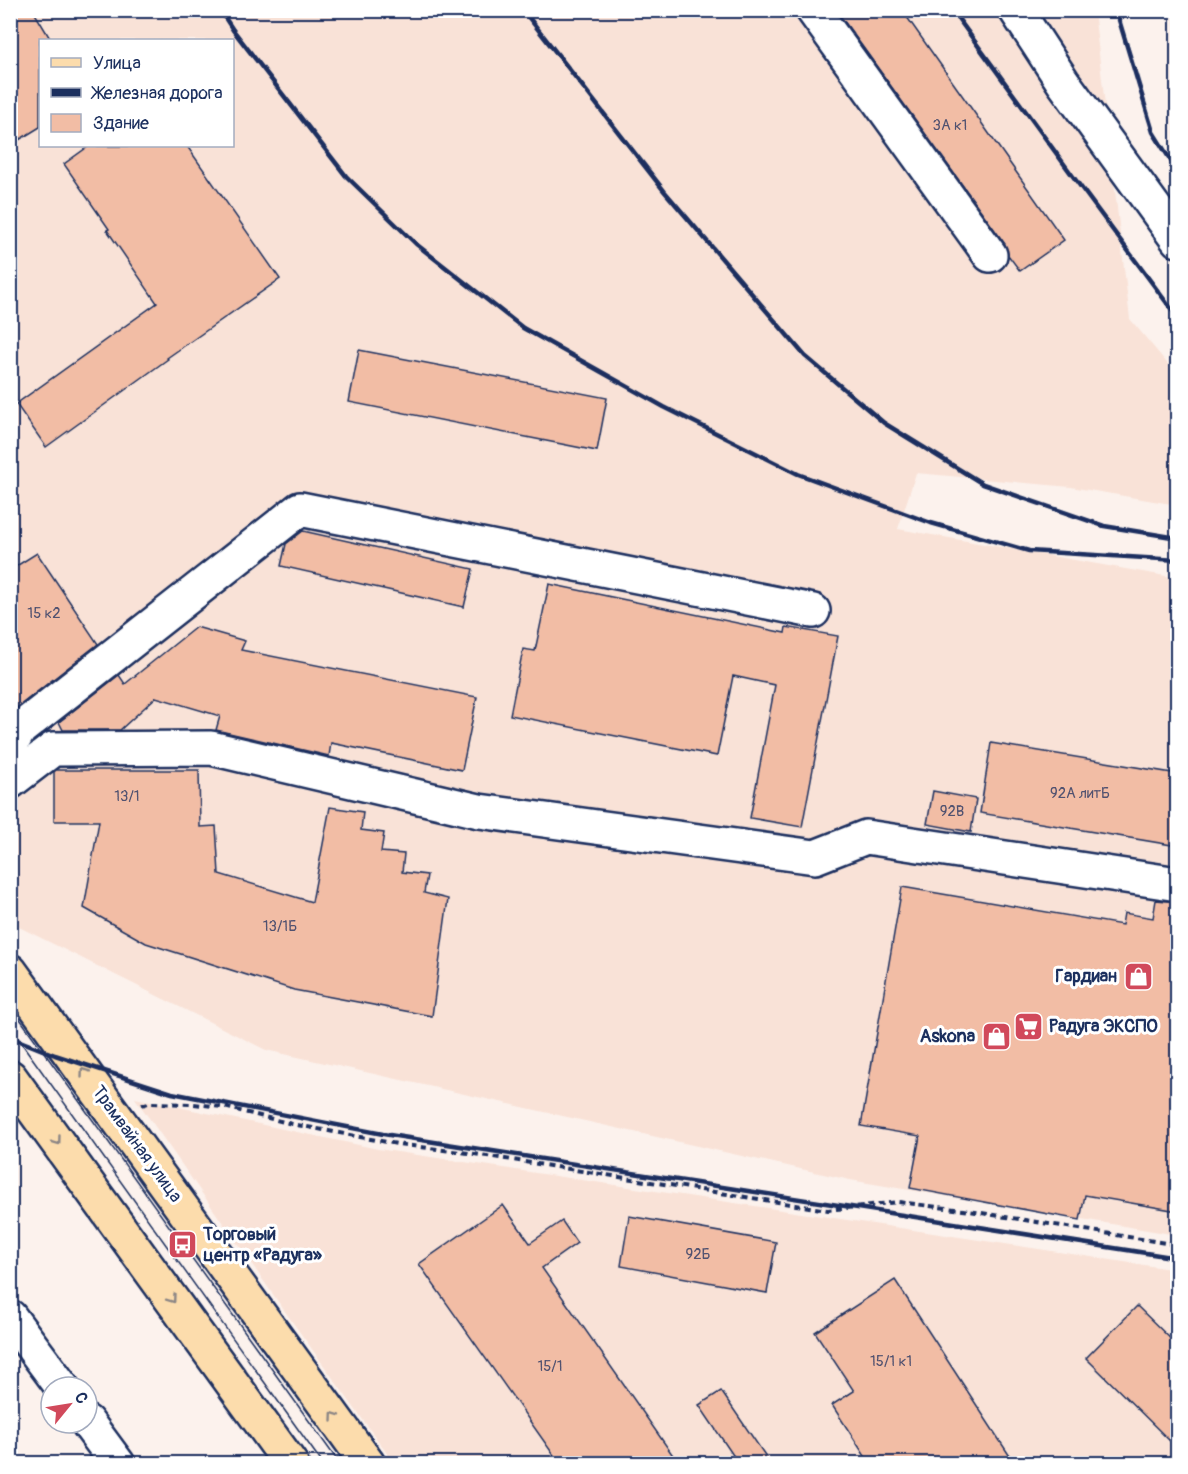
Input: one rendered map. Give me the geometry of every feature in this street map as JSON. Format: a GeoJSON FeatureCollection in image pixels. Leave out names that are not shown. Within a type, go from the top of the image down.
{"type":"FeatureCollection","features":[{"type":"Feature","properties":{"kind":"main road","name":"Трамвайная улица"},"geometry":{"type":"LineString","coordinates":[[10,971],[369,1464]]}},
{"type":"Feature","properties":{"kind":"main road"},"geometry":{"type":"LineString","coordinates":[[10,1077],[291,1464]]}},
{"type":"Feature","properties":{"kind":"lane"},"geometry":{"type":"LineString","coordinates":[[813,10],[990,255]]}},
{"type":"Feature","properties":{"kind":"lane"},"geometry":{"type":"LineString","coordinates":[[1016,10],[1063,82],[1178,240]]}},
{"type":"Feature","properties":{"kind":"lane"},"geometry":{"type":"LineString","coordinates":[[10,746],[20,729],[300,509],[813,612]]}},
{"type":"Feature","properties":{"kind":"lane"},"geometry":{"type":"LineString","coordinates":[[10,782],[53,749],[211,748],[479,812],[815,857],[866,837],[1178,884]]}},
{"type":"Feature","properties":{"kind":"lane"},"geometry":{"type":"LineString","coordinates":[[10,1317],[53,1375]]}},
{"type":"Feature","properties":{"kind":"lane"},"geometry":{"type":"LineString","coordinates":[[97,1435],[118,1464]]}},
{"type":"Feature","properties":{"kind":"path"},"geometry":{"type":"LineString","coordinates":[[116,1116],[148,1103],[224,1107],[292,1124],[396,1144],[480,1155],[828,1210],[898,1202],[963,1210],[1178,1245]]}},
{"type":"Feature","properties":{"kind":"shaded area"},"geometry":{"type":"Polygon","coordinates":[[[10,11],[1094,11],[1130,319],[1177,375],[1177,505],[1071,487],[916,473],[898,529],[1177,578],[1177,1235],[850,1180],[266,1050],[11,923],[10,11]]]}},
{"type":"Feature","properties":{"kind":"shaded area"},"geometry":{"type":"Polygon","coordinates":[[[135,1098],[378,1149],[1177,1270],[1177,1463],[394,1463],[135,1098]]]}},
{"type":"Feature","properties":{"kind":"building"},"geometry":{"type":"Polygon","coordinates":[[[10,10],[33,10],[50,39],[39,39],[39,128],[19,140],[10,126],[10,10]]]}},
{"type":"Feature","properties":{"kind":"building"},"geometry":{"type":"Polygon","coordinates":[[[836,10],[902,10],[1064,240],[1020,271],[1008,255],[1005,244],[836,10]]]}},
{"type":"Feature","properties":{"kind":"building"},"geometry":{"type":"Polygon","coordinates":[[[88,147],[188,147],[280,279],[46,447],[16,404],[157,303],[64,164],[88,147]]]}},
{"type":"Feature","properties":{"kind":"building"},"geometry":{"type":"Polygon","coordinates":[[[359,350],[607,398],[597,451],[349,402],[359,350]]]}},
{"type":"Feature","properties":{"kind":"building"},"geometry":{"type":"Polygon","coordinates":[[[303,531],[473,569],[464,607],[281,566],[286,544],[303,531]]]}},
{"type":"Feature","properties":{"kind":"building"},"geometry":{"type":"Polygon","coordinates":[[[37,553],[98,644],[10,713],[10,570],[37,553]]]}},
{"type":"Feature","properties":{"kind":"building"},"geometry":{"type":"Polygon","coordinates":[[[549,584],[785,633],[786,627],[838,636],[802,827],[750,818],[775,685],[733,676],[717,756],[510,715],[523,649],[535,651],[549,584]]]}},
{"type":"Feature","properties":{"kind":"building"},"geometry":{"type":"Polygon","coordinates":[[[196,627],[245,641],[241,650],[477,697],[462,770],[331,743],[329,756],[216,730],[220,716],[156,697],[120,730],[63,730],[59,722],[119,675],[125,684],[196,627]]]}},
{"type":"Feature","properties":{"kind":"building"},"geometry":{"type":"Polygon","coordinates":[[[991,743],[1178,774],[1178,846],[980,813],[991,743]]]}},
{"type":"Feature","properties":{"kind":"building"},"geometry":{"type":"Polygon","coordinates":[[[56,770],[199,770],[200,827],[216,826],[219,874],[312,902],[330,807],[363,812],[361,830],[384,833],[381,852],[404,854],[402,872],[427,875],[424,893],[448,899],[432,1016],[294,990],[146,943],[84,908],[99,821],[54,821],[54,772],[56,770]]]}},
{"type":"Feature","properties":{"kind":"building"},"geometry":{"type":"Polygon","coordinates":[[[933,791],[976,799],[971,832],[927,824],[933,791]]]}},
{"type":"Feature","properties":{"kind":"building","name":"Радуга ЭКСПО"},"geometry":{"type":"Polygon","coordinates":[[[902,887],[1122,925],[1124,913],[1153,918],[1156,900],[1178,902],[1178,1211],[1085,1195],[1080,1220],[910,1188],[920,1136],[861,1126],[902,887]]]}},
{"type":"Feature","properties":{"kind":"building"},"geometry":{"type":"Polygon","coordinates":[[[503,1205],[530,1243],[562,1221],[577,1243],[542,1268],[679,1464],[560,1464],[419,1264],[503,1205]]]}},
{"type":"Feature","properties":{"kind":"building"},"geometry":{"type":"Polygon","coordinates":[[[629,1216],[776,1242],[767,1293],[621,1266],[629,1216]]]}},
{"type":"Feature","properties":{"kind":"building"},"geometry":{"type":"Polygon","coordinates":[[[895,1280],[1015,1464],[870,1464],[832,1405],[854,1391],[815,1332],[895,1280]]]}},
{"type":"Feature","properties":{"kind":"building"},"geometry":{"type":"Polygon","coordinates":[[[1137,1306],[1178,1346],[1178,1449],[1086,1358],[1137,1306]]]}},
{"type":"Feature","properties":{"kind":"building"},"geometry":{"type":"Polygon","coordinates":[[[721,1391],[771,1464],[739,1464],[699,1405],[721,1391]]]}},
{"type":"Feature","properties":{"kind":"tram line"},"geometry":{"type":"LineString","coordinates":[[10,1005],[340,1464]]}},
{"type":"Feature","properties":{"kind":"tram line"},"geometry":{"type":"LineString","coordinates":[[10,1027],[323,1464]]}},
{"type":"Feature","properties":{"kind":"railway"},"geometry":{"type":"LineString","coordinates":[[220,10],[346,176],[416,244],[523,328],[664,407],[798,474],[931,523],[1029,551],[1178,560]]}},
{"type":"Feature","properties":{"kind":"railway"},"geometry":{"type":"LineString","coordinates":[[523,10],[665,192],[805,356],[884,423],[983,484],[1104,526],[1178,538]]}},
{"type":"Feature","properties":{"kind":"railway"},"geometry":{"type":"LineString","coordinates":[[952,10],[1178,318]]}},
{"type":"Feature","properties":{"kind":"railway"},"geometry":{"type":"LineString","coordinates":[[1116,10],[1153,132],[1178,172]]}},
{"type":"Feature","properties":{"kind":"railway"},"geometry":{"type":"LineString","coordinates":[[10,1037],[55,1055],[172,1093],[383,1134],[1178,1258]]}},
{"type":"Feature","properties":{"kind":"place","name":"Гардиан"},"geometry":{"type":"Point","coordinates":[1138,976]}},
{"type":"Feature","properties":{"kind":"place","name":"Радуга ЭКСПО"},"geometry":{"type":"Point","coordinates":[1028,1026]}},
{"type":"Feature","properties":{"kind":"place","name":"Askona"},"geometry":{"type":"Point","coordinates":[996,1036]}},
{"type":"Feature","properties":{"kind":"place","name":"Торговый центр «Радуга»"},"geometry":{"type":"Point","coordinates":[182,1244]}}]}
